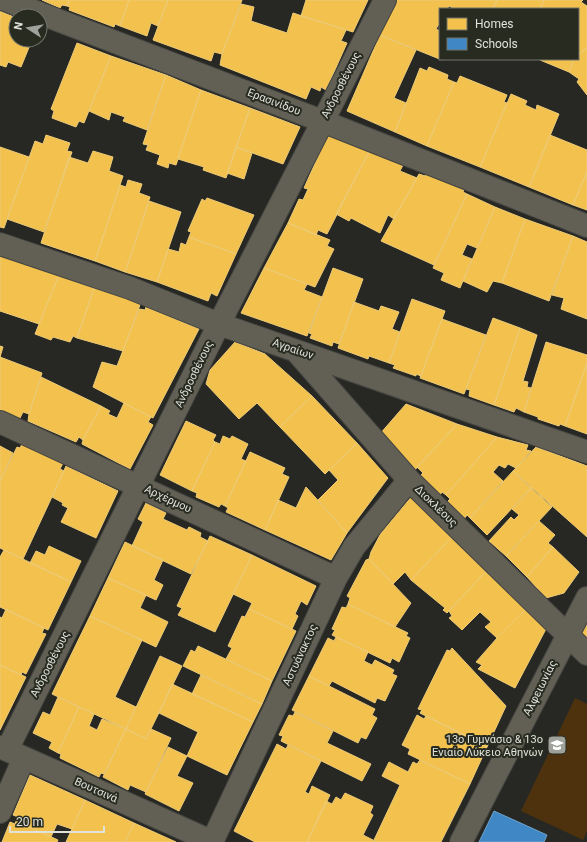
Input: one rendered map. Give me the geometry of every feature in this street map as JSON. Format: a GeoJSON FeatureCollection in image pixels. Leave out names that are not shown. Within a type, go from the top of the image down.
{"type":"FeatureCollection","features":[{"type":"Feature","properties":{"kind":"street","name":"Ερασινίδου"},"geometry":{"type":"LineString","coordinates":[[5,0],[322,121],[587,226]]}},
{"type":"Feature","properties":{"kind":"street","name":"Ανδροσθένους"},"geometry":{"type":"LineString","coordinates":[[0,812],[10,752],[219,324],[385,0]]}},
{"type":"Feature","properties":{"kind":"street","name":"Αγραίων"},"geometry":{"type":"LineString","coordinates":[[0,244],[130,288],[219,324],[587,452]]}},
{"type":"Feature","properties":{"kind":"street","name":"Διοκλέους"},"geometry":{"type":"LineString","coordinates":[[294,349],[409,480],[587,654]]}},
{"type":"Feature","properties":{"kind":"street","name":"Αρχέρμου"},"geometry":{"type":"LineString","coordinates":[[0,422],[336,578]]}},
{"type":"Feature","properties":{"kind":"street","name":"Αστυάνακτος"},"geometry":{"type":"LineString","coordinates":[[212,842],[336,578],[354,547],[409,480]]}},
{"type":"Feature","properties":{"kind":"street","name":"Αλφειωνίας"},"geometry":{"type":"LineString","coordinates":[[461,842],[587,598]]}},
{"type":"Feature","properties":{"kind":"street","name":"Βουτσινά"},"geometry":{"type":"LineString","coordinates":[[10,752],[212,842]]}},
{"type":"Feature","properties":{"kind":"shaded area"},"geometry":{"type":"Polygon","coordinates":[[[575,698],[587,704],[587,831],[583,840],[521,811],[575,698]]]}},
{"type":"Feature","properties":{"kind":"building: Homes"},"geometry":{"type":"Polygon","coordinates":[[[42,0],[69,0],[67,6],[62,5],[60,8],[42,0]]]}},
{"type":"Feature","properties":{"kind":"building: Homes"},"geometry":{"type":"Polygon","coordinates":[[[69,0],[129,0],[120,26],[115,24],[114,27],[69,10],[70,7],[67,6],[69,0]]]}},
{"type":"Feature","properties":{"kind":"building: Homes"},"geometry":{"type":"Polygon","coordinates":[[[129,0],[168,0],[158,26],[151,23],[147,36],[120,26],[129,0]]]}},
{"type":"Feature","properties":{"kind":"building: Homes"},"geometry":{"type":"Polygon","coordinates":[[[168,0],[242,0],[222,54],[214,52],[211,61],[153,40],[168,0]]]}},
{"type":"Feature","properties":{"kind":"building: Homes"},"geometry":{"type":"Polygon","coordinates":[[[306,0],[368,0],[353,32],[301,16],[306,0]]]}},
{"type":"Feature","properties":{"kind":"building: Homes"},"geometry":{"type":"Polygon","coordinates":[[[397,0],[497,0],[493,8],[453,8],[449,6],[448,8],[439,8],[439,24],[436,29],[439,30],[439,59],[380,35],[397,0]]]}},
{"type":"Feature","properties":{"kind":"building: Homes"},"geometry":{"type":"Polygon","coordinates":[[[497,0],[544,0],[540,8],[493,8],[497,0]]]}},
{"type":"Feature","properties":{"kind":"building: Homes"},"geometry":{"type":"Polygon","coordinates":[[[544,0],[583,0],[581,2],[587,6],[587,47],[579,54],[579,8],[540,8],[544,0]]]}},
{"type":"Feature","properties":{"kind":"building: Homes"},"geometry":{"type":"Polygon","coordinates":[[[241,4],[254,7],[251,21],[287,33],[293,13],[346,30],[341,41],[347,43],[326,90],[321,87],[320,91],[311,87],[306,99],[220,65],[222,54],[241,4]]]}},
{"type":"Feature","properties":{"kind":"building: Homes"},"geometry":{"type":"Polygon","coordinates":[[[0,11],[8,14],[8,48],[29,48],[21,67],[8,62],[6,67],[0,65],[0,11]]]}},
{"type":"Feature","properties":{"kind":"building: Homes"},"geometry":{"type":"Polygon","coordinates":[[[380,35],[416,50],[394,98],[406,103],[395,132],[347,111],[380,35]]]}},
{"type":"Feature","properties":{"kind":"building: Homes"},"geometry":{"type":"Polygon","coordinates":[[[77,43],[111,56],[84,123],[79,121],[76,127],[52,118],[54,111],[51,109],[77,43]]]}},
{"type":"Feature","properties":{"kind":"building: Homes"},"geometry":{"type":"Polygon","coordinates":[[[587,47],[587,95],[577,82],[579,79],[569,72],[574,60],[579,60],[579,54],[587,47]]]}},
{"type":"Feature","properties":{"kind":"building: Homes"},"geometry":{"type":"Polygon","coordinates":[[[111,56],[166,75],[147,130],[123,121],[125,117],[111,112],[109,120],[89,111],[111,56]]]}},
{"type":"Feature","properties":{"kind":"building: Homes"},"geometry":{"type":"Polygon","coordinates":[[[540,60],[574,60],[569,72],[540,60]]]}},
{"type":"Feature","properties":{"kind":"building: Homes"},"geometry":{"type":"Polygon","coordinates":[[[429,67],[448,75],[447,79],[454,82],[427,146],[395,132],[420,68],[427,71],[429,67]]]}},
{"type":"Feature","properties":{"kind":"building: Homes"},"geometry":{"type":"Polygon","coordinates":[[[166,75],[201,90],[176,165],[169,163],[168,168],[157,164],[160,155],[146,150],[148,145],[143,144],[166,75]]]}},
{"type":"Feature","properties":{"kind":"building: Homes"},"geometry":{"type":"Polygon","coordinates":[[[460,76],[507,95],[504,102],[507,103],[480,167],[427,146],[454,82],[457,83],[460,76]]]}},
{"type":"Feature","properties":{"kind":"building: Homes"},"geometry":{"type":"Polygon","coordinates":[[[201,90],[250,108],[226,178],[203,170],[204,167],[178,159],[201,90]]]}},
{"type":"Feature","properties":{"kind":"building: Homes"},"geometry":{"type":"Polygon","coordinates":[[[511,94],[527,101],[525,105],[536,110],[537,105],[559,114],[529,187],[480,167],[511,94]]]}},
{"type":"Feature","properties":{"kind":"building: Homes"},"geometry":{"type":"Polygon","coordinates":[[[250,108],[300,127],[283,164],[236,147],[250,108]]]}},
{"type":"Feature","properties":{"kind":"building: Homes"},"geometry":{"type":"Polygon","coordinates":[[[328,134],[370,150],[327,234],[318,230],[316,235],[288,223],[299,199],[303,200],[308,189],[304,188],[328,134]]]}},
{"type":"Feature","properties":{"kind":"building: Homes"},"geometry":{"type":"Polygon","coordinates":[[[46,135],[70,143],[67,151],[72,152],[44,232],[7,219],[35,141],[43,144],[46,135]]]}},
{"type":"Feature","properties":{"kind":"building: Homes"},"geometry":{"type":"Polygon","coordinates":[[[550,135],[587,150],[587,172],[573,205],[529,187],[550,135]]]}},
{"type":"Feature","properties":{"kind":"building: Homes"},"geometry":{"type":"Polygon","coordinates":[[[0,147],[29,157],[4,228],[0,227],[0,147]]]}},
{"type":"Feature","properties":{"kind":"building: Homes"},"geometry":{"type":"Polygon","coordinates":[[[236,147],[252,153],[244,179],[227,173],[236,147]]]}},
{"type":"Feature","properties":{"kind":"building: Homes"},"geometry":{"type":"Polygon","coordinates":[[[370,150],[403,165],[400,171],[417,178],[394,219],[388,215],[380,233],[351,218],[349,221],[336,214],[370,150]]]}},
{"type":"Feature","properties":{"kind":"building: Homes"},"geometry":{"type":"Polygon","coordinates":[[[93,151],[113,157],[109,171],[123,176],[95,261],[41,243],[69,157],[88,163],[93,151]]]}},
{"type":"Feature","properties":{"kind":"building: Homes"},"geometry":{"type":"Polygon","coordinates":[[[587,172],[587,210],[573,205],[587,172]]]}},
{"type":"Feature","properties":{"kind":"building: Homes"},"geometry":{"type":"Polygon","coordinates":[[[426,173],[464,189],[463,192],[467,194],[434,265],[381,241],[419,174],[425,176],[426,173]]]}},
{"type":"Feature","properties":{"kind":"building: Homes"},"geometry":{"type":"Polygon","coordinates":[[[128,180],[142,184],[139,193],[150,197],[125,272],[95,261],[120,185],[126,187],[128,180]]]}},
{"type":"Feature","properties":{"kind":"building: Homes"},"geometry":{"type":"Polygon","coordinates":[[[467,194],[495,207],[477,248],[467,244],[462,255],[472,259],[460,288],[441,280],[444,273],[433,268],[467,194]]]}},
{"type":"Feature","properties":{"kind":"building: Homes"},"geometry":{"type":"Polygon","coordinates":[[[207,198],[254,215],[236,254],[189,237],[191,232],[188,231],[202,199],[205,201],[207,198]]]}},
{"type":"Feature","properties":{"kind":"building: Homes"},"geometry":{"type":"Polygon","coordinates":[[[149,201],[181,212],[157,282],[125,272],[149,201]]]}},
{"type":"Feature","properties":{"kind":"building: Homes"},"geometry":{"type":"Polygon","coordinates":[[[495,207],[525,219],[502,283],[493,281],[487,292],[463,281],[495,207]]]}},
{"type":"Feature","properties":{"kind":"building: Homes"},"geometry":{"type":"Polygon","coordinates":[[[525,219],[573,236],[549,301],[502,283],[525,219]]]}},
{"type":"Feature","properties":{"kind":"building: Homes"},"geometry":{"type":"Polygon","coordinates":[[[288,223],[330,240],[327,246],[334,249],[315,287],[264,268],[288,223]]]}},
{"type":"Feature","properties":{"kind":"building: Homes"},"geometry":{"type":"Polygon","coordinates":[[[573,236],[587,242],[587,319],[561,309],[564,298],[552,295],[573,236]]]}},
{"type":"Feature","properties":{"kind":"building: Homes"},"geometry":{"type":"Polygon","coordinates":[[[189,237],[236,254],[217,296],[211,293],[208,301],[157,282],[168,249],[179,252],[181,243],[186,245],[189,237]]]}},
{"type":"Feature","properties":{"kind":"building: Homes"},"geometry":{"type":"Polygon","coordinates":[[[0,254],[59,275],[39,324],[0,311],[0,254]]]}},
{"type":"Feature","properties":{"kind":"building: Homes"},"geometry":{"type":"Polygon","coordinates":[[[264,268],[307,284],[304,290],[322,297],[307,336],[241,313],[264,268]]]}},
{"type":"Feature","properties":{"kind":"building: Homes"},"geometry":{"type":"Polygon","coordinates":[[[333,268],[363,279],[339,344],[333,342],[332,346],[310,338],[312,334],[309,333],[333,268]]]}},
{"type":"Feature","properties":{"kind":"building: Homes"},"geometry":{"type":"Polygon","coordinates":[[[59,275],[94,288],[77,338],[73,336],[70,342],[53,337],[51,340],[35,334],[59,275]]]}},
{"type":"Feature","properties":{"kind":"building: Homes"},"geometry":{"type":"Polygon","coordinates":[[[94,288],[141,302],[123,351],[77,338],[94,288]]]}},
{"type":"Feature","properties":{"kind":"building: Homes"},"geometry":{"type":"Polygon","coordinates":[[[412,299],[445,311],[421,376],[416,374],[416,376],[393,368],[395,365],[389,363],[412,299]]]}},
{"type":"Feature","properties":{"kind":"building: Homes"},"geometry":{"type":"Polygon","coordinates":[[[354,302],[379,311],[381,306],[399,312],[392,329],[400,332],[389,363],[369,356],[368,359],[338,348],[354,302]]]}},
{"type":"Feature","properties":{"kind":"building: Homes"},"geometry":{"type":"Polygon","coordinates":[[[146,307],[199,329],[153,418],[93,387],[102,362],[117,366],[139,309],[145,310],[146,307]]]}},
{"type":"Feature","properties":{"kind":"building: Homes"},"geometry":{"type":"Polygon","coordinates":[[[493,318],[520,328],[494,405],[469,396],[470,390],[466,389],[493,318]]]}},
{"type":"Feature","properties":{"kind":"building: Homes"},"geometry":{"type":"Polygon","coordinates":[[[442,319],[486,335],[464,394],[420,378],[442,319]]]}},
{"type":"Feature","properties":{"kind":"building: Homes"},"geometry":{"type":"Polygon","coordinates":[[[520,328],[537,335],[523,381],[528,382],[527,387],[531,388],[524,412],[516,408],[514,412],[494,405],[520,328]]]}},
{"type":"Feature","properties":{"kind":"building: Homes"},"geometry":{"type":"Polygon","coordinates":[[[235,342],[265,354],[312,396],[280,427],[257,403],[239,419],[206,384],[210,370],[235,342]]]}},
{"type":"Feature","properties":{"kind":"building: Homes"},"geometry":{"type":"Polygon","coordinates":[[[546,342],[587,355],[587,363],[565,426],[560,424],[559,426],[538,419],[538,417],[524,412],[546,342]]]}},
{"type":"Feature","properties":{"kind":"building: Homes"},"geometry":{"type":"Polygon","coordinates":[[[0,346],[3,347],[0,357],[0,346]]]}},
{"type":"Feature","properties":{"kind":"building: Homes"},"geometry":{"type":"Polygon","coordinates":[[[0,357],[42,373],[29,414],[23,412],[20,418],[0,411],[0,357]]]}},
{"type":"Feature","properties":{"kind":"building: Homes"},"geometry":{"type":"Polygon","coordinates":[[[587,363],[587,434],[565,426],[587,363]]]}},
{"type":"Feature","properties":{"kind":"building: Homes"},"geometry":{"type":"Polygon","coordinates":[[[41,377],[101,406],[83,440],[79,437],[76,442],[28,421],[41,377]]]}},
{"type":"Feature","properties":{"kind":"building: Homes"},"geometry":{"type":"Polygon","coordinates":[[[312,396],[357,443],[325,474],[280,427],[312,396]]]}},
{"type":"Feature","properties":{"kind":"building: Homes"},"geometry":{"type":"Polygon","coordinates":[[[124,403],[151,417],[148,422],[153,425],[130,469],[82,444],[101,406],[110,411],[108,414],[117,418],[124,403]]]}},
{"type":"Feature","properties":{"kind":"building: Homes"},"geometry":{"type":"Polygon","coordinates":[[[406,404],[457,424],[414,471],[379,435],[406,404]]]}},
{"type":"Feature","properties":{"kind":"building: Homes"},"geometry":{"type":"Polygon","coordinates":[[[186,421],[216,435],[213,440],[215,442],[192,491],[160,475],[186,421]]]}},
{"type":"Feature","properties":{"kind":"building: Homes"},"geometry":{"type":"Polygon","coordinates":[[[457,424],[497,437],[446,495],[442,492],[440,495],[420,476],[423,473],[417,467],[457,424]]]}},
{"type":"Feature","properties":{"kind":"building: Homes"},"geometry":{"type":"Polygon","coordinates":[[[223,436],[230,439],[232,436],[248,444],[241,459],[246,461],[225,506],[221,504],[219,507],[196,497],[197,493],[192,491],[215,442],[220,444],[223,436]]]}},
{"type":"Feature","properties":{"kind":"building: Homes"},"geometry":{"type":"Polygon","coordinates":[[[497,437],[528,445],[526,450],[531,451],[516,468],[508,464],[505,468],[499,465],[493,472],[503,481],[470,518],[467,515],[464,519],[447,502],[450,499],[446,495],[497,437]]]}},
{"type":"Feature","properties":{"kind":"building: Homes"},"geometry":{"type":"Polygon","coordinates":[[[357,443],[388,478],[347,533],[318,500],[338,480],[329,470],[357,443]]]}},
{"type":"Feature","properties":{"kind":"building: Homes"},"geometry":{"type":"Polygon","coordinates":[[[22,444],[63,463],[60,469],[64,471],[23,559],[0,548],[0,481],[17,447],[20,448],[22,444]]]}},
{"type":"Feature","properties":{"kind":"building: Homes"},"geometry":{"type":"Polygon","coordinates":[[[0,446],[13,453],[0,481],[0,446]]]}},
{"type":"Feature","properties":{"kind":"building: Homes"},"geometry":{"type":"Polygon","coordinates":[[[536,447],[587,466],[587,537],[513,471],[536,447]]]}},
{"type":"Feature","properties":{"kind":"building: Homes"},"geometry":{"type":"Polygon","coordinates":[[[250,452],[285,468],[282,474],[289,477],[265,530],[226,512],[228,508],[225,506],[250,452]]]}},
{"type":"Feature","properties":{"kind":"building: Homes"},"geometry":{"type":"Polygon","coordinates":[[[66,466],[118,491],[96,538],[61,522],[68,508],[62,505],[63,503],[52,497],[66,466]]]}},
{"type":"Feature","properties":{"kind":"building: Homes"},"geometry":{"type":"Polygon","coordinates":[[[513,471],[531,488],[487,535],[470,518],[513,471]]]}},
{"type":"Feature","properties":{"kind":"building: Homes"},"geometry":{"type":"Polygon","coordinates":[[[306,487],[347,533],[331,560],[265,530],[278,500],[296,508],[306,487]]]}},
{"type":"Feature","properties":{"kind":"building: Homes"},"geometry":{"type":"Polygon","coordinates":[[[531,488],[552,507],[506,556],[489,541],[511,517],[514,520],[519,515],[512,509],[531,488]]]}},
{"type":"Feature","properties":{"kind":"building: Homes"},"geometry":{"type":"Polygon","coordinates":[[[413,495],[455,534],[411,580],[405,572],[393,584],[369,559],[381,533],[413,495]]]}},
{"type":"Feature","properties":{"kind":"building: Homes"},"geometry":{"type":"Polygon","coordinates":[[[146,503],[166,513],[163,519],[187,530],[189,527],[201,533],[200,537],[208,541],[191,574],[132,546],[143,522],[138,519],[146,503]]]}},
{"type":"Feature","properties":{"kind":"building: Homes"},"geometry":{"type":"Polygon","coordinates":[[[539,521],[555,535],[548,543],[553,547],[527,577],[506,556],[539,521]]]}},
{"type":"Feature","properties":{"kind":"building: Homes"},"geometry":{"type":"Polygon","coordinates":[[[455,534],[489,568],[447,613],[443,610],[445,608],[411,580],[455,534]]]}},
{"type":"Feature","properties":{"kind":"building: Homes"},"geometry":{"type":"Polygon","coordinates":[[[210,536],[252,555],[215,632],[178,615],[182,608],[177,606],[210,536]]]}},
{"type":"Feature","properties":{"kind":"building: Homes"},"geometry":{"type":"Polygon","coordinates":[[[125,542],[163,560],[154,580],[163,585],[156,600],[108,578],[125,542]]]}},
{"type":"Feature","properties":{"kind":"building: Homes"},"geometry":{"type":"Polygon","coordinates":[[[49,546],[81,561],[71,582],[30,563],[36,551],[45,555],[49,546]]]}},
{"type":"Feature","properties":{"kind":"building: Homes"},"geometry":{"type":"Polygon","coordinates":[[[553,547],[579,572],[564,593],[546,598],[527,577],[553,547]]]}},
{"type":"Feature","properties":{"kind":"building: Homes"},"geometry":{"type":"Polygon","coordinates":[[[4,550],[71,582],[48,630],[0,607],[0,557],[4,550]]]}},
{"type":"Feature","properties":{"kind":"building: Homes"},"geometry":{"type":"Polygon","coordinates":[[[252,555],[316,586],[307,605],[301,601],[295,614],[298,616],[292,629],[249,609],[252,603],[233,594],[252,555]]]}},
{"type":"Feature","properties":{"kind":"building: Homes"},"geometry":{"type":"Polygon","coordinates":[[[369,559],[411,603],[395,627],[348,604],[350,598],[347,596],[366,560],[369,559]]]}},
{"type":"Feature","properties":{"kind":"building: Homes"},"geometry":{"type":"Polygon","coordinates":[[[489,568],[527,608],[497,638],[485,627],[491,622],[480,612],[462,630],[449,618],[452,616],[449,611],[489,568]]]}},
{"type":"Feature","properties":{"kind":"building: Homes"},"geometry":{"type":"Polygon","coordinates":[[[108,578],[146,595],[140,608],[168,622],[156,647],[90,616],[108,578]]]}},
{"type":"Feature","properties":{"kind":"building: Homes"},"geometry":{"type":"Polygon","coordinates":[[[348,604],[408,633],[406,636],[410,638],[399,662],[392,658],[390,663],[332,635],[335,630],[332,629],[342,607],[346,608],[348,604]]]}},
{"type":"Feature","properties":{"kind":"building: Homes"},"geometry":{"type":"Polygon","coordinates":[[[527,608],[546,629],[515,688],[478,669],[482,665],[476,662],[497,638],[527,608]]]}},
{"type":"Feature","properties":{"kind":"building: Homes"},"geometry":{"type":"Polygon","coordinates":[[[6,609],[44,628],[42,633],[46,634],[26,674],[22,672],[21,675],[0,665],[0,617],[2,618],[6,609]]]}},
{"type":"Feature","properties":{"kind":"building: Homes"},"geometry":{"type":"Polygon","coordinates":[[[249,609],[296,631],[272,681],[226,659],[232,648],[228,646],[242,616],[245,617],[249,609]]]}},
{"type":"Feature","properties":{"kind":"building: Homes"},"geometry":{"type":"Polygon","coordinates":[[[587,612],[587,639],[577,630],[587,612]]]}},
{"type":"Feature","properties":{"kind":"building: Homes"},"geometry":{"type":"Polygon","coordinates":[[[90,616],[142,640],[115,697],[136,707],[126,729],[52,694],[90,616]]]}},
{"type":"Feature","properties":{"kind":"building: Homes"},"geometry":{"type":"Polygon","coordinates":[[[336,637],[368,652],[364,661],[372,665],[375,660],[394,670],[392,674],[397,676],[385,701],[377,698],[375,703],[332,681],[329,686],[309,676],[328,638],[334,641],[336,637]]]}},
{"type":"Feature","properties":{"kind":"building: Homes"},"geometry":{"type":"Polygon","coordinates":[[[198,646],[272,681],[262,704],[183,666],[191,650],[195,652],[198,646]]]}},
{"type":"Feature","properties":{"kind":"building: Homes"},"geometry":{"type":"Polygon","coordinates":[[[452,648],[506,706],[487,747],[420,713],[422,710],[418,709],[447,650],[450,651],[452,648]]]}},
{"type":"Feature","properties":{"kind":"building: Homes"},"geometry":{"type":"Polygon","coordinates":[[[160,656],[182,666],[146,739],[126,729],[160,656]]]}},
{"type":"Feature","properties":{"kind":"building: Homes"},"geometry":{"type":"Polygon","coordinates":[[[0,665],[26,677],[0,730],[0,665]]]}},
{"type":"Feature","properties":{"kind":"building: Homes"},"geometry":{"type":"Polygon","coordinates":[[[201,675],[262,704],[253,722],[192,694],[201,675]]]}},
{"type":"Feature","properties":{"kind":"building: Homes"},"geometry":{"type":"Polygon","coordinates":[[[309,676],[375,709],[372,715],[377,718],[366,739],[361,737],[358,743],[292,710],[309,676]]]}},
{"type":"Feature","properties":{"kind":"building: Homes"},"geometry":{"type":"Polygon","coordinates":[[[172,684],[253,722],[227,775],[187,756],[198,732],[159,713],[172,684]]]}},
{"type":"Feature","properties":{"kind":"building: Homes"},"geometry":{"type":"Polygon","coordinates":[[[58,697],[79,707],[58,753],[49,748],[52,742],[33,733],[43,712],[50,715],[58,697]]]}},
{"type":"Feature","properties":{"kind":"building: Homes"},"geometry":{"type":"Polygon","coordinates":[[[79,707],[94,714],[89,726],[97,730],[102,719],[126,729],[104,774],[101,773],[99,777],[60,758],[61,754],[58,753],[79,707]]]}},
{"type":"Feature","properties":{"kind":"building: Homes"},"geometry":{"type":"Polygon","coordinates":[[[295,712],[333,731],[327,743],[371,764],[362,781],[281,741],[283,736],[279,735],[289,715],[293,716],[295,712]]]}},
{"type":"Feature","properties":{"kind":"building: Homes"},"geometry":{"type":"Polygon","coordinates":[[[417,715],[424,719],[426,716],[465,735],[462,740],[473,746],[476,741],[487,747],[470,784],[408,754],[410,749],[402,745],[417,715]]]}},
{"type":"Feature","properties":{"kind":"building: Homes"},"geometry":{"type":"Polygon","coordinates":[[[126,729],[146,739],[151,729],[171,738],[146,792],[130,785],[128,790],[103,777],[126,729]]]}},
{"type":"Feature","properties":{"kind":"building: Homes"},"geometry":{"type":"Polygon","coordinates":[[[277,744],[286,749],[288,745],[321,761],[305,792],[309,794],[312,786],[330,795],[307,842],[255,842],[234,831],[277,744]]]}},
{"type":"Feature","properties":{"kind":"building: Homes"},"geometry":{"type":"Polygon","coordinates":[[[168,747],[187,756],[177,776],[193,783],[179,811],[145,794],[168,747]]]}},
{"type":"Feature","properties":{"kind":"building: Homes"},"geometry":{"type":"Polygon","coordinates":[[[420,760],[470,784],[441,842],[377,842],[374,840],[400,785],[382,776],[389,762],[408,772],[413,762],[417,764],[420,760]]]}},
{"type":"Feature","properties":{"kind":"building: Homes"},"geometry":{"type":"Polygon","coordinates":[[[30,775],[85,800],[72,829],[57,824],[51,837],[16,821],[18,817],[13,815],[30,775]]]}},
{"type":"Feature","properties":{"kind":"building: Homes"},"geometry":{"type":"Polygon","coordinates":[[[345,793],[373,806],[370,813],[373,815],[363,835],[377,842],[307,842],[326,801],[332,804],[336,797],[341,800],[345,793]]]}},
{"type":"Feature","properties":{"kind":"building: Homes"},"geometry":{"type":"Polygon","coordinates":[[[85,800],[134,823],[125,842],[66,842],[85,800]]]}},
{"type":"Feature","properties":{"kind":"building: Homes"},"geometry":{"type":"Polygon","coordinates":[[[16,821],[58,840],[57,842],[2,842],[10,822],[15,824],[16,821]]]}},
{"type":"Feature","properties":{"kind":"building: Homes"},"geometry":{"type":"Polygon","coordinates":[[[134,823],[176,842],[125,842],[134,823]]]}},
{"type":"Feature","properties":{"kind":"building: Schools"},"geometry":{"type":"Polygon","coordinates":[[[494,811],[547,835],[544,842],[479,842],[494,811]]]}},
{"type":"Feature","properties":{"kind":"place","name":"13ο Γυμνάσιο & 13ο Ενιαίο Λύκειο Αθηνών"},"geometry":{"type":"Point","coordinates":[557,745]}}]}
